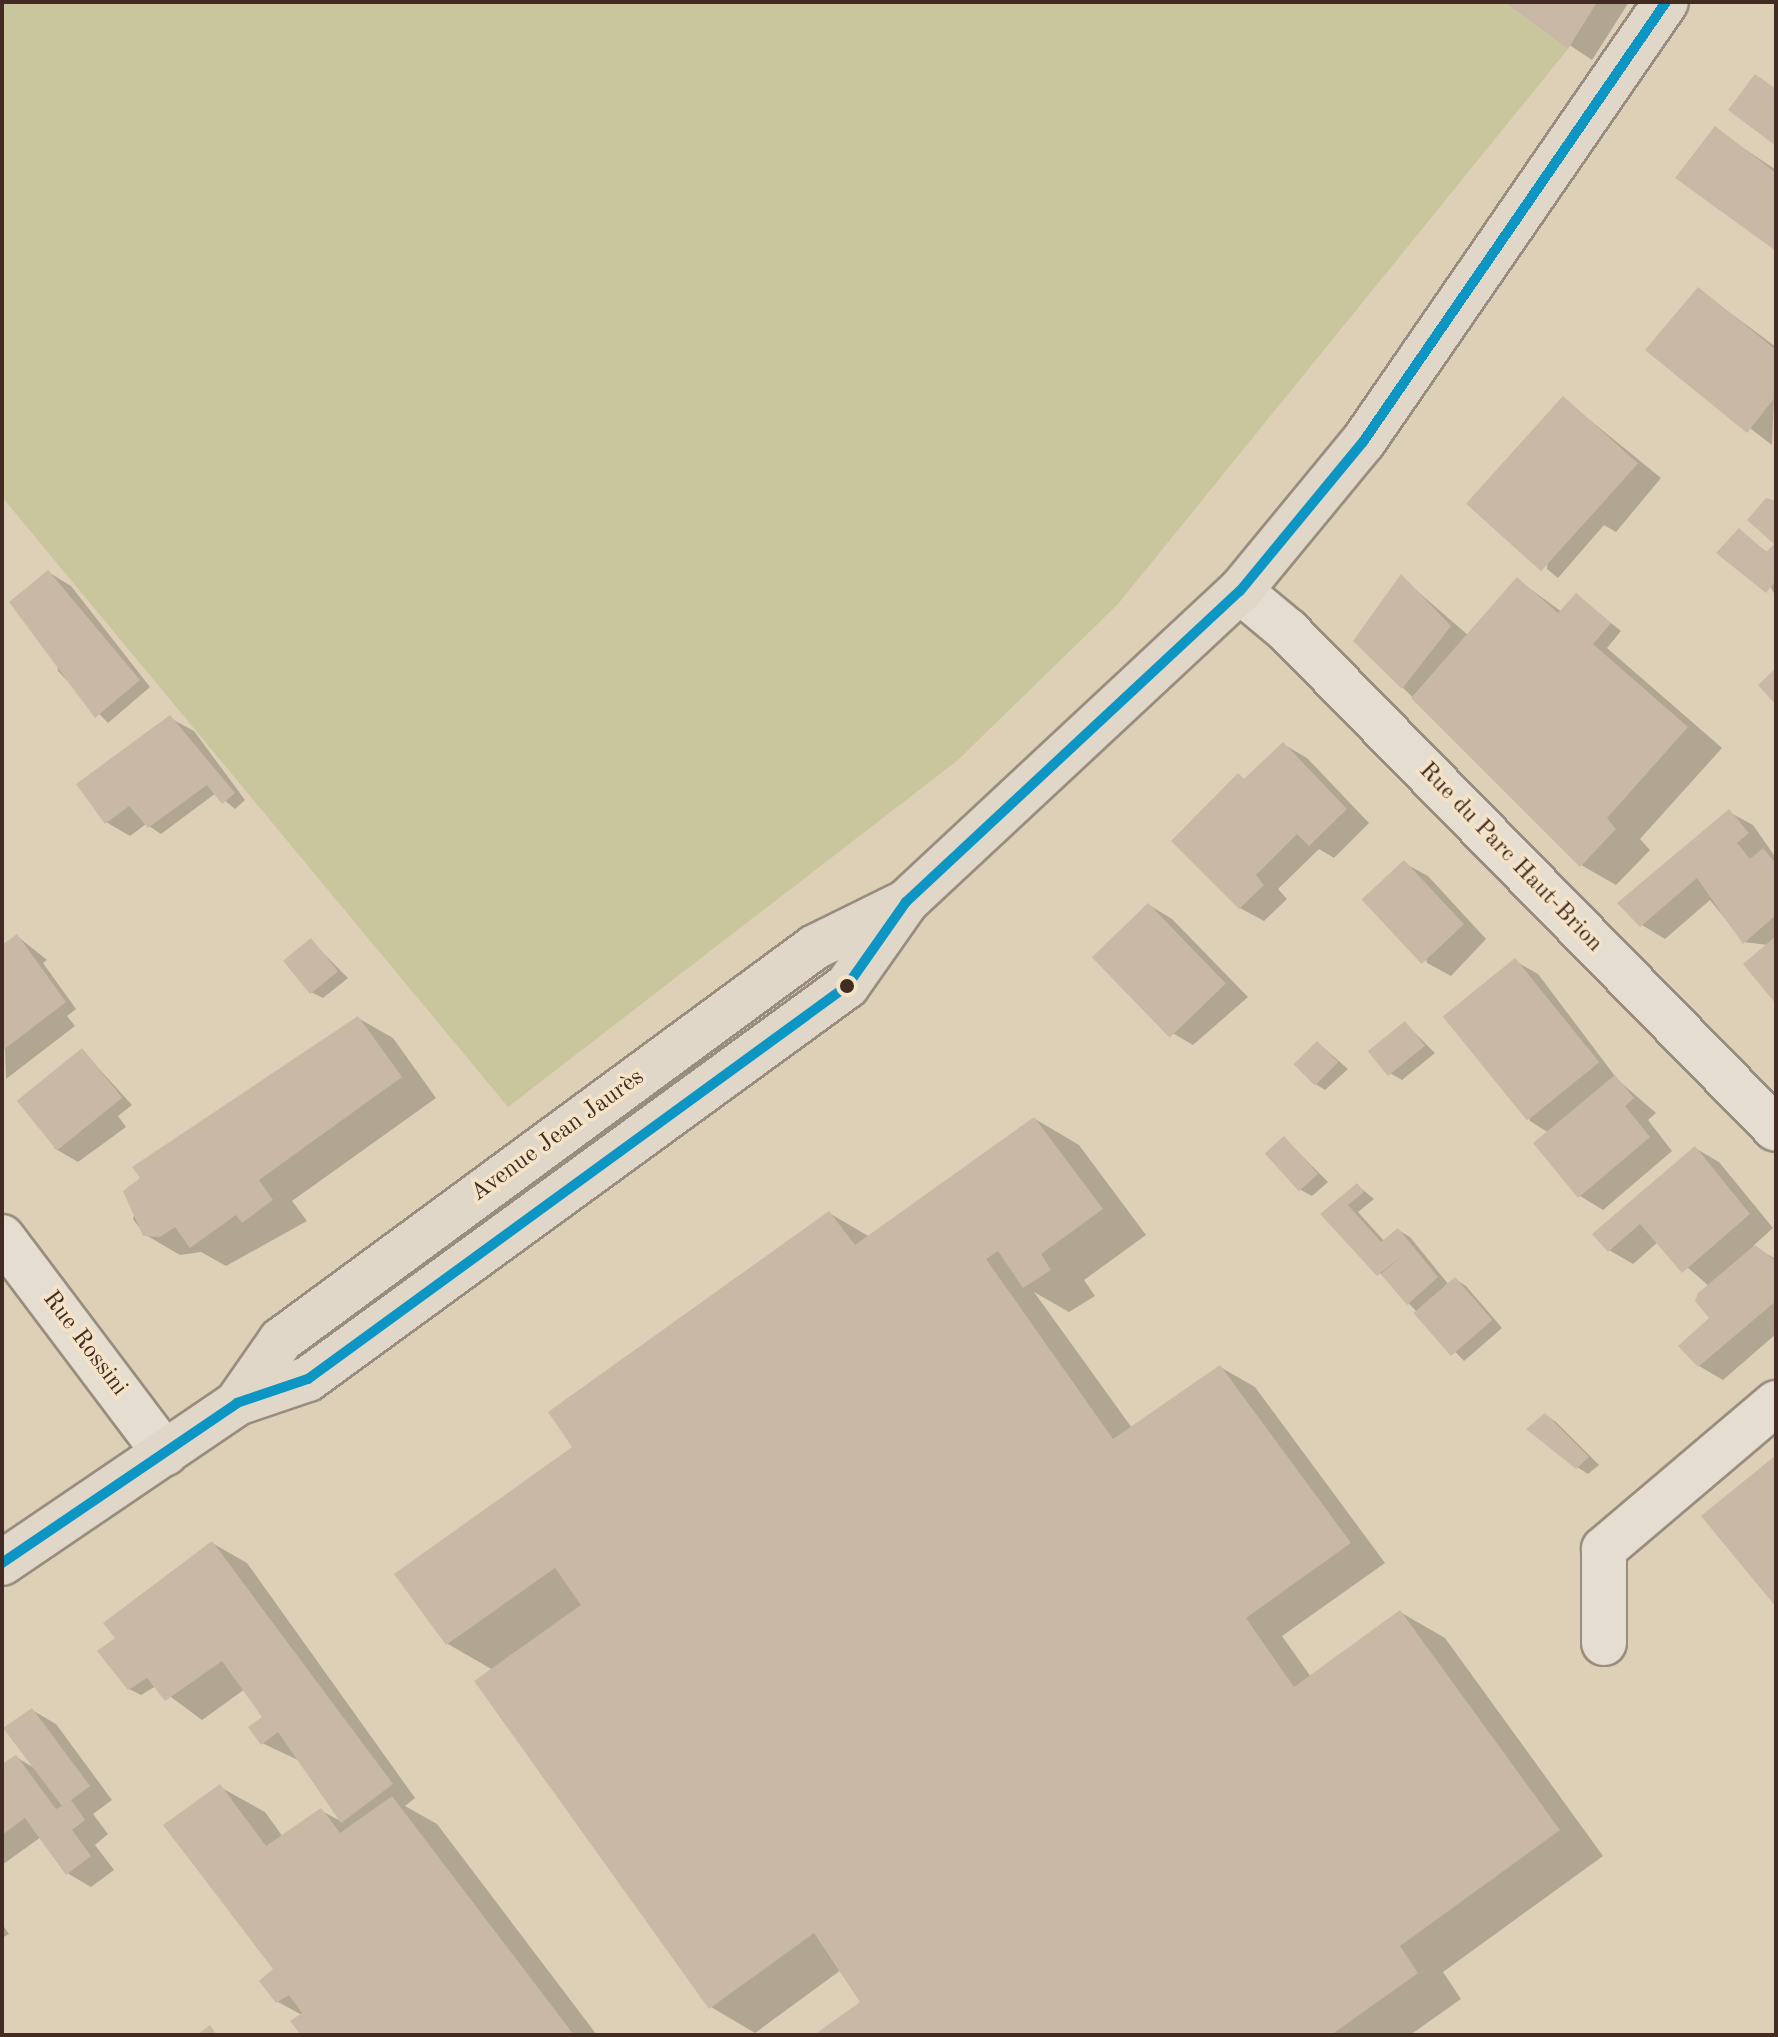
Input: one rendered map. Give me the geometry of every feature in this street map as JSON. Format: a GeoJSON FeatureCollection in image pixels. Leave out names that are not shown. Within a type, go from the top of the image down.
{"type":"FeatureCollection","features":[{"type":"Feature","properties":{"kind":"main road","name":"Avenue Jean Jaurès"},"geometry":{"type":"LineString","coordinates":[[2,1563],[237,1403],[281,1340],[815,947],[906,902],[1240,591],[1363,442],[1666,2]]}},
{"type":"Feature","properties":{"kind":"street","name":"Rue du Parc Haut-Brion"},"geometry":{"type":"LineString","coordinates":[[1240,591],[1288,631],[1776,1129]]}},
{"type":"Feature","properties":{"kind":"street","name":"Rue Rossini"},"geometry":{"type":"LineString","coordinates":[[2,1237],[165,1453]]}},
{"type":"Feature","properties":{"kind":"street"},"geometry":{"type":"LineString","coordinates":[[1604,1643],[1604,1549],[1776,1403]]}},
{"type":"Feature","properties":{"kind":"shaded area"},"geometry":{"type":"Polygon","coordinates":[[[2,2],[1504,2],[1568,49],[1118,604],[958,760],[508,1107],[2,497],[2,2]]]}},
{"type":"Feature","properties":{"kind":"building"},"geometry":{"type":"Polygon","coordinates":[[[1504,2],[1597,2],[1568,49],[1504,2]]]}},
{"type":"Feature","properties":{"kind":"building"},"geometry":{"type":"Polygon","coordinates":[[[1755,74],[1776,89],[1776,146],[1728,110],[1755,74]]]}},
{"type":"Feature","properties":{"kind":"building"},"geometry":{"type":"Polygon","coordinates":[[[1715,126],[1776,173],[1776,251],[1675,178],[1715,126]]]}},
{"type":"Feature","properties":{"kind":"building"},"geometry":{"type":"Polygon","coordinates":[[[1698,287],[1776,350],[1776,396],[1747,433],[1645,350],[1698,287]]]}},
{"type":"Feature","properties":{"kind":"building"},"geometry":{"type":"Polygon","coordinates":[[[1563,396],[1638,464],[1541,571],[1466,504],[1563,396]]]}},
{"type":"Feature","properties":{"kind":"building"},"geometry":{"type":"Polygon","coordinates":[[[1766,498],[1776,501],[1776,581],[1766,593],[1716,553],[1739,528],[1766,552],[1774,544],[1747,520],[1766,498]]]}},
{"type":"Feature","properties":{"kind":"building"},"geometry":{"type":"Polygon","coordinates":[[[48,570],[140,680],[95,718],[9,602],[48,570]]]}},
{"type":"Feature","properties":{"kind":"building"},"geometry":{"type":"Polygon","coordinates":[[[1401,574],[1451,626],[1402,689],[1353,641],[1401,574]]]}},
{"type":"Feature","properties":{"kind":"building"},"geometry":{"type":"Polygon","coordinates":[[[1517,577],[1558,613],[1576,593],[1611,623],[1593,644],[1688,727],[1607,818],[1616,829],[1580,867],[1411,698],[1517,577]]]}},
{"type":"Feature","properties":{"kind":"building"},"geometry":{"type":"Polygon","coordinates":[[[1776,668],[1776,705],[1758,685],[1776,668]]]}},
{"type":"Feature","properties":{"kind":"building"},"geometry":{"type":"Polygon","coordinates":[[[170,715],[235,793],[222,804],[207,785],[148,828],[129,806],[105,824],[76,784],[170,715]]]}},
{"type":"Feature","properties":{"kind":"building"},"geometry":{"type":"Polygon","coordinates":[[[1283,742],[1347,809],[1309,846],[1297,834],[1256,875],[1264,885],[1239,909],[1171,841],[1238,773],[1244,779],[1283,742]]]}},
{"type":"Feature","properties":{"kind":"building"},"geometry":{"type":"Polygon","coordinates":[[[1729,809],[1749,833],[1737,843],[1750,859],[1763,848],[1776,864],[1776,915],[1743,944],[1697,878],[1640,927],[1617,903],[1729,809]]]}},
{"type":"Feature","properties":{"kind":"building"},"geometry":{"type":"Polygon","coordinates":[[[1404,860],[1464,924],[1422,964],[1362,900],[1404,860]]]}},
{"type":"Feature","properties":{"kind":"building"},"geometry":{"type":"Polygon","coordinates":[[[1148,903],[1226,984],[1170,1038],[1092,957],[1148,903]]]}},
{"type":"Feature","properties":{"kind":"building"},"geometry":{"type":"Polygon","coordinates":[[[17,934],[66,1002],[2,1051],[2,945],[17,934]]]}},
{"type":"Feature","properties":{"kind":"building"},"geometry":{"type":"Polygon","coordinates":[[[1776,936],[1776,1004],[1743,964],[1776,936]]]}},
{"type":"Feature","properties":{"kind":"building"},"geometry":{"type":"Polygon","coordinates":[[[311,938],[338,971],[310,994],[283,961],[311,938]]]}},
{"type":"Feature","properties":{"kind":"building"},"geometry":{"type":"Polygon","coordinates":[[[1515,958],[1599,1062],[1527,1121],[1443,1017],[1515,958]]]}},
{"type":"Feature","properties":{"kind":"building"},"geometry":{"type":"Polygon","coordinates":[[[358,1016],[402,1077],[259,1180],[273,1200],[242,1223],[236,1215],[190,1248],[175,1227],[160,1237],[143,1236],[123,1191],[140,1178],[132,1167],[358,1016]]]}},
{"type":"Feature","properties":{"kind":"building"},"geometry":{"type":"Polygon","coordinates":[[[1405,1021],[1425,1046],[1388,1076],[1368,1051],[1405,1021]]]}},
{"type":"Feature","properties":{"kind":"building"},"geometry":{"type":"Polygon","coordinates":[[[1317,1041],[1338,1062],[1315,1086],[1294,1064],[1317,1041]]]}},
{"type":"Feature","properties":{"kind":"building"},"geometry":{"type":"Polygon","coordinates":[[[82,1048],[122,1098],[57,1151],[17,1101],[82,1048]]]}},
{"type":"Feature","properties":{"kind":"building"},"geometry":{"type":"Polygon","coordinates":[[[1615,1075],[1634,1098],[1625,1106],[1650,1137],[1578,1198],[1533,1143],[1615,1075]]]}},
{"type":"Feature","properties":{"kind":"building"},"geometry":{"type":"Polygon","coordinates":[[[1034,1117],[1103,1209],[1041,1254],[1051,1270],[1023,1288],[998,1251],[986,1259],[1113,1439],[1220,1365],[1351,1543],[1246,1618],[1294,1687],[1400,1610],[1560,1830],[1400,1946],[1418,1973],[1331,2035],[814,2035],[860,2002],[814,1933],[709,2009],[474,1681],[581,1605],[555,1568],[446,1645],[394,1574],[572,1447],[548,1412],[829,1211],[855,1245],[1034,1117]]]}},
{"type":"Feature","properties":{"kind":"building"},"geometry":{"type":"Polygon","coordinates":[[[1284,1136],[1318,1174],[1299,1191],[1265,1153],[1284,1136]]]}},
{"type":"Feature","properties":{"kind":"building"},"geometry":{"type":"Polygon","coordinates":[[[1695,1146],[1750,1214],[1682,1273],[1640,1224],[1608,1252],[1592,1234],[1695,1146]]]}},
{"type":"Feature","properties":{"kind":"building"},"geometry":{"type":"Polygon","coordinates":[[[1357,1183],[1364,1192],[1348,1205],[1381,1242],[1398,1228],[1438,1277],[1407,1305],[1381,1274],[1407,1252],[1377,1276],[1320,1214],[1357,1183]]]}},
{"type":"Feature","properties":{"kind":"building"},"geometry":{"type":"Polygon","coordinates":[[[1755,1245],[1776,1261],[1776,1301],[1698,1367],[1678,1346],[1709,1318],[1695,1301],[1698,1293],[1755,1245]]]}},
{"type":"Feature","properties":{"kind":"building"},"geometry":{"type":"Polygon","coordinates":[[[1455,1277],[1492,1320],[1451,1356],[1413,1313],[1455,1277]]]}},
{"type":"Feature","properties":{"kind":"building"},"geometry":{"type":"Polygon","coordinates":[[[1545,1413],[1589,1457],[1576,1469],[1526,1429],[1545,1413]]]}},
{"type":"Feature","properties":{"kind":"building"},"geometry":{"type":"Polygon","coordinates":[[[1776,1455],[1776,1607],[1701,1516],[1776,1455]]]}},
{"type":"Feature","properties":{"kind":"building"},"geometry":{"type":"Polygon","coordinates":[[[212,1541],[393,1784],[341,1823],[278,1732],[261,1745],[248,1727],[262,1717],[222,1661],[165,1701],[147,1678],[128,1690],[97,1651],[115,1638],[103,1623],[212,1541]]]}},
{"type":"Feature","properties":{"kind":"building"},"geometry":{"type":"Polygon","coordinates":[[[32,1708],[90,1786],[71,1800],[85,1820],[72,1830],[91,1856],[66,1875],[25,1818],[2,1835],[2,1764],[16,1755],[56,1809],[62,1806],[3,1728],[32,1708]]]}},
{"type":"Feature","properties":{"kind":"building"},"geometry":{"type":"Polygon","coordinates":[[[220,1784],[266,1846],[321,1808],[340,1833],[392,1796],[574,2035],[301,2035],[290,2021],[302,2013],[289,1995],[276,2003],[259,1981],[273,1969],[163,1825],[220,1784]]]}},
{"type":"Feature","properties":{"kind":"building"},"geometry":{"type":"Polygon","coordinates":[[[210,2025],[217,2035],[197,2035],[210,2025]]]}},
{"type":"Feature","properties":{"kind":"transit line"},"geometry":{"type":"LineString","coordinates":[[2,1563],[237,1403],[308,1379],[847,986],[906,902],[1240,591],[1363,442],[1666,2]]}}]}
